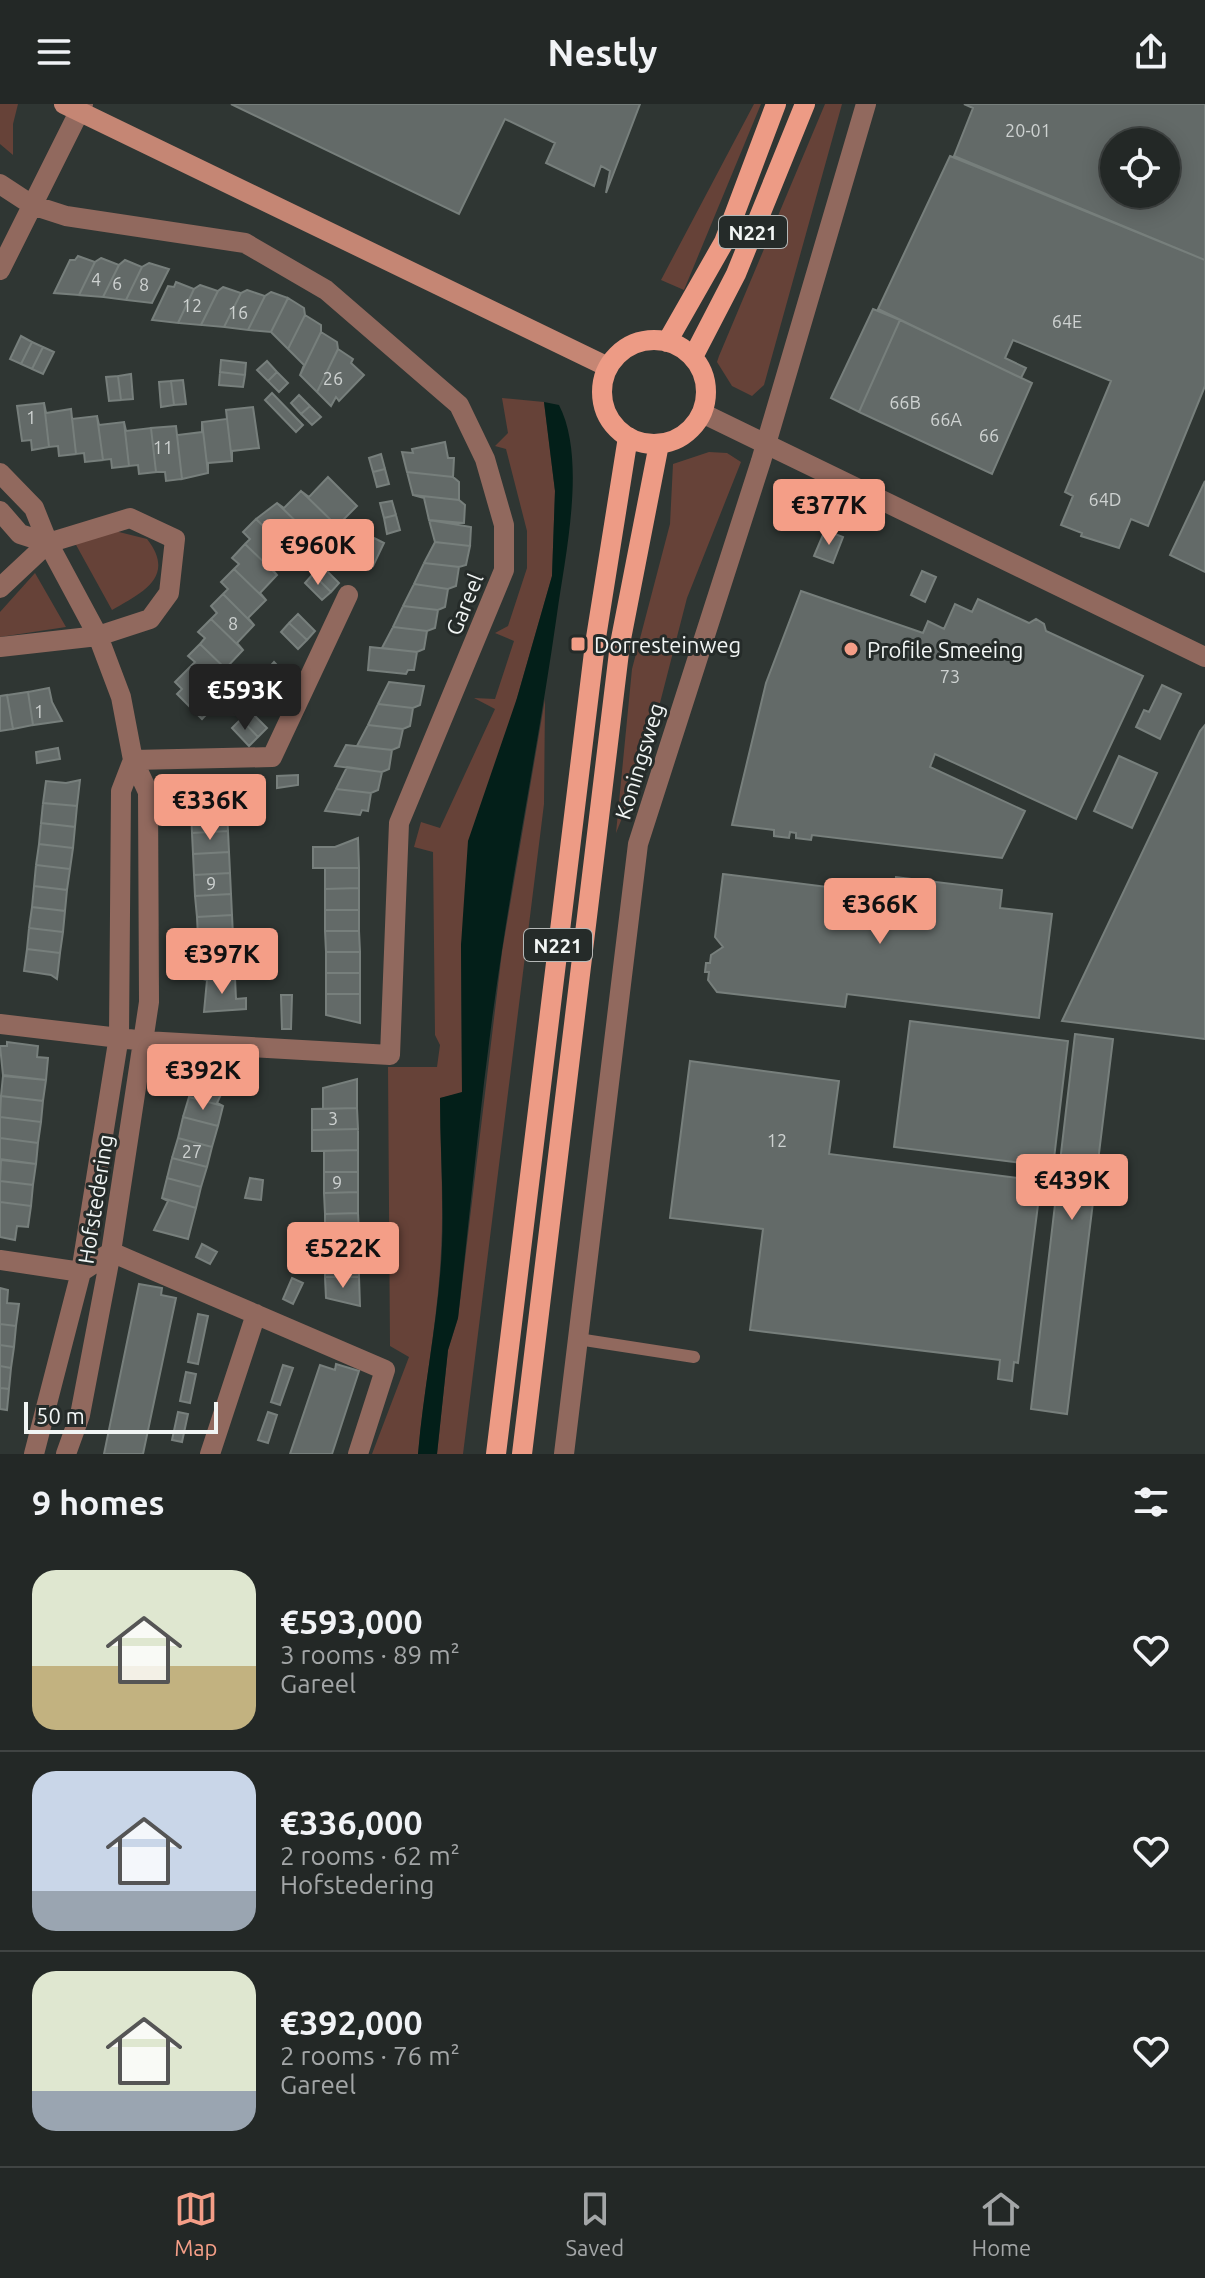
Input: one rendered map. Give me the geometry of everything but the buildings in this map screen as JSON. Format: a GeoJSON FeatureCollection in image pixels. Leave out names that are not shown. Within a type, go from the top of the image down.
{"type":"FeatureCollection","features":[{"type":"Feature","properties":{"kind":"main road","name":"N221"},"geometry":{"type":"LineString","coordinates":[[667,342],[724,242],[776,104]]}},
{"type":"Feature","properties":{"kind":"main road","name":"N221"},"geometry":{"type":"LineString","coordinates":[[693,357],[736,274],[805,104]]}},
{"type":"Feature","properties":{"kind":"main road"},"geometry":{"type":"LineString","coordinates":[[650,340],[667,342],[693,357],[706,383],[702,413],[685,434],[659,444],[628,437],[616,427],[602,398],[608,367],[619,353],[633,344],[650,340]]}},
{"type":"Feature","properties":{"kind":"main road","name":"N221"},"geometry":{"type":"LineString","coordinates":[[496,1454],[595,644],[628,437]]}},
{"type":"Feature","properties":{"kind":"main road","name":"Koningsweg"},"geometry":{"type":"LineString","coordinates":[[522,1454],[620,644],[659,444]]}},
{"type":"Feature","properties":{"kind":"street","name":"Koningsweg"},"geometry":{"type":"LineString","coordinates":[[564,1454],[638,844],[765,444],[866,104]]}},
{"type":"Feature","properties":{"kind":"street"},"geometry":{"type":"LineString","coordinates":[[0,270],[75,107],[608,367]]}},
{"type":"Feature","properties":{"kind":"street"},"geometry":{"type":"LineString","coordinates":[[0,184],[32,205]]}},
{"type":"Feature","properties":{"kind":"street","name":"Gareel"},"geometry":{"type":"LineString","coordinates":[[32,205],[66,216],[245,243],[326,290],[459,405],[485,459],[504,525],[504,570],[399,823],[390,1055],[145,1041]]}},
{"type":"Feature","properties":{"kind":"street"},"geometry":{"type":"LineString","coordinates":[[702,413],[1205,657]]}},
{"type":"Feature","properties":{"kind":"street","name":"Hofstedering"},"geometry":{"type":"LineString","coordinates":[[0,473],[34,508],[48,543],[98,636],[121,697],[133,760],[148,792],[149,1002],[145,1041],[111,1252],[80,1415],[66,1454]]}},
{"type":"Feature","properties":{"kind":"street"},"geometry":{"type":"LineString","coordinates":[[0,511],[20,534],[48,543]]}},
{"type":"Feature","properties":{"kind":"street"},"geometry":{"type":"LineString","coordinates":[[0,588],[48,543],[130,518],[175,539],[169,593],[150,619],[98,636],[0,647]]}},
{"type":"Feature","properties":{"kind":"street"},"geometry":{"type":"LineString","coordinates":[[133,760],[272,757],[348,595]]}},
{"type":"Feature","properties":{"kind":"street","name":"Hofstedering"},"geometry":{"type":"LineString","coordinates":[[34,1454],[81,1272],[119,1036],[121,791],[133,760]]}},
{"type":"Feature","properties":{"kind":"street"},"geometry":{"type":"LineString","coordinates":[[0,1024],[145,1041]]}},
{"type":"Feature","properties":{"kind":"street"},"geometry":{"type":"LineString","coordinates":[[0,1260],[81,1272],[111,1252],[385,1370],[358,1454]]}},
{"type":"Feature","properties":{"kind":"street"},"geometry":{"type":"LineString","coordinates":[[210,1454],[256,1314]]}},
{"type":"Feature","properties":{"kind":"lane"},"geometry":{"type":"LineString","coordinates":[[578,1339],[694,1357]]}},
{"type":"Feature","properties":{"kind":"shaded area"},"geometry":{"type":"Polygon","coordinates":[[[0,104],[18,104],[13,124],[13,155],[0,144],[0,104]]]}},
{"type":"Feature","properties":{"kind":"shaded area"},"geometry":{"type":"Polygon","coordinates":[[[754,104],[761,104],[684,290],[661,280],[754,104]]]}},
{"type":"Feature","properties":{"kind":"shaded area"},"geometry":{"type":"Polygon","coordinates":[[[825,104],[842,104],[764,385],[752,396],[732,386],[717,362],[825,104]]]}},
{"type":"Feature","properties":{"kind":"shaded area"},"geometry":{"type":"Polygon","coordinates":[[[502,398],[544,402],[555,491],[552,576],[517,698],[461,945],[462,1093],[440,1098],[441,1252],[418,1454],[372,1454],[409,1357],[390,1346],[388,1067],[437,1067],[440,1045],[435,1035],[433,852],[414,847],[421,822],[440,828],[495,709],[474,698],[495,699],[514,641],[495,633],[508,626],[527,568],[527,531],[506,449],[495,446],[508,433],[502,398]]]}},
{"type":"Feature","properties":{"kind":"shaded area"},"geometry":{"type":"Polygon","coordinates":[[[544,402],[559,405],[572,452],[569,537],[495,996],[458,1318],[448,1350],[437,1454],[418,1454],[442,1246],[440,1098],[462,1092],[461,945],[468,841],[517,698],[552,576],[555,491],[544,402]]]}},
{"type":"Feature","properties":{"kind":"shaded area"},"geometry":{"type":"Polygon","coordinates":[[[709,452],[727,453],[741,462],[687,598],[645,761],[616,833],[632,669],[670,524],[673,464],[709,452]]]}},
{"type":"Feature","properties":{"kind":"shaded area"},"geometry":{"type":"Polygon","coordinates":[[[103,528],[147,539],[158,564],[157,574],[144,590],[112,610],[75,543],[103,528]]]}},
{"type":"Feature","properties":{"kind":"shaded area"},"geometry":{"type":"Polygon","coordinates":[[[35,573],[66,627],[0,637],[0,612],[35,573]]]}},
{"type":"Feature","properties":{"kind":"shaded area"},"geometry":{"type":"Polygon","coordinates":[[[545,699],[544,804],[463,1454],[437,1454],[448,1350],[458,1318],[502,952],[545,699]]]}},
{"type":"Feature","properties":{"kind":"place","name":"Dorresteinweg"},"geometry":{"type":"Point","coordinates":[578,644]}},
{"type":"Feature","properties":{"kind":"place","name":"Profile Smeeing"},"geometry":{"type":"Point","coordinates":[851,649]}}]}
